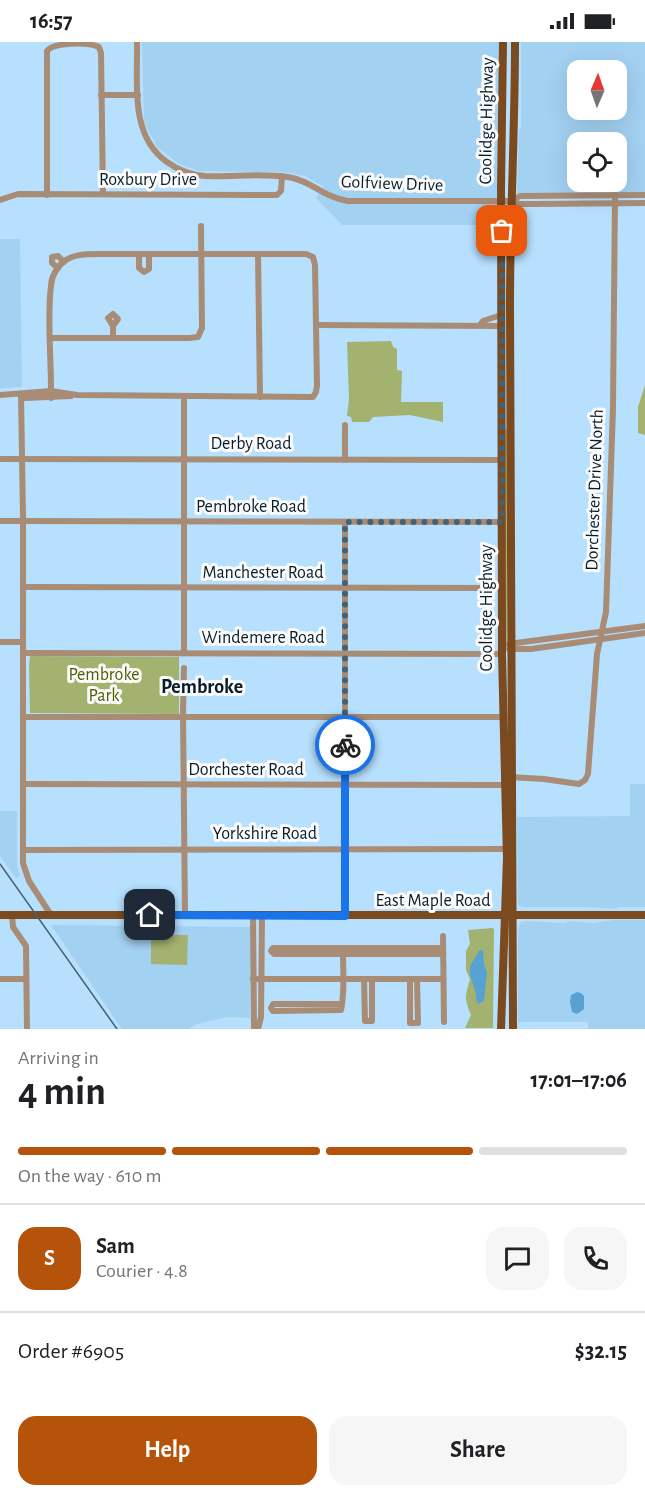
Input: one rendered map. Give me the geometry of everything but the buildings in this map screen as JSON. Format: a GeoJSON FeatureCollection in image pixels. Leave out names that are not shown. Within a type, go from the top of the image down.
{"type":"FeatureCollection","features":[{"type":"Feature","properties":{"kind":"main road","name":"Coolidge Highway"},"geometry":{"type":"LineString","coordinates":[[508,780],[503,717],[506,649],[502,588],[502,460],[506,423],[501,315],[502,114],[509,43]]}},
{"type":"Feature","properties":{"kind":"main road","name":"Coolidge Highway"},"geometry":{"type":"LineString","coordinates":[[509,43],[515,119],[506,423],[506,649],[513,1029]]}},
{"type":"Feature","properties":{"kind":"main road"},"geometry":{"type":"LineString","coordinates":[[502,114],[507,120],[515,119]]}},
{"type":"Feature","properties":{"kind":"main road"},"geometry":{"type":"LineString","coordinates":[[502,274],[508,274],[510,278]]}},
{"type":"Feature","properties":{"kind":"main road","name":"East Maple Road"},"geometry":{"type":"LineString","coordinates":[[0,915],[645,915]]}},
{"type":"Feature","properties":{"kind":"main road","name":"Coolidge Highway"},"geometry":{"type":"LineString","coordinates":[[501,1029],[510,915]]}},
{"type":"Feature","properties":{"kind":"main road"},"geometry":{"type":"LineString","coordinates":[[504,983],[506,987],[505,1014],[508,1018],[513,1019]]}},
{"type":"Feature","properties":{"kind":"street","name":"Golfview Drive"},"geometry":{"type":"LineString","coordinates":[[137,42],[140,121],[146,138],[158,155],[183,172],[200,176],[282,176],[300,180],[330,196],[348,201],[511,201]]}},
{"type":"Feature","properties":{"kind":"street"},"geometry":{"type":"LineString","coordinates":[[47,195],[46,54],[49,47],[58,44],[89,44],[99,47],[101,53],[102,194]]}},
{"type":"Feature","properties":{"kind":"street"},"geometry":{"type":"LineString","coordinates":[[101,95],[138,95]]}},
{"type":"Feature","properties":{"kind":"street","name":"Roxbury Drive"},"geometry":{"type":"LineString","coordinates":[[0,200],[15,195],[277,195],[281,191],[282,176]]}},
{"type":"Feature","properties":{"kind":"street","name":"Dorchester Drive North"},"geometry":{"type":"LineString","coordinates":[[583,782],[588,774],[596,660],[606,612],[612,467],[615,195]]}},
{"type":"Feature","properties":{"kind":"street"},"geometry":{"type":"LineString","coordinates":[[511,201],[520,196],[645,195]]}},
{"type":"Feature","properties":{"kind":"street"},"geometry":{"type":"LineString","coordinates":[[511,201],[520,204],[645,203]]}},
{"type":"Feature","properties":{"kind":"street"},"geometry":{"type":"LineString","coordinates":[[51,338],[196,338],[201,334],[201,226]]}},
{"type":"Feature","properties":{"kind":"street"},"geometry":{"type":"LineString","coordinates":[[0,395],[21,395],[26,398],[51,395],[313,397],[317,386],[315,261],[312,256],[306,254],[83,254],[61,265],[51,285],[51,395]]}},
{"type":"Feature","properties":{"kind":"street"},"geometry":{"type":"LineString","coordinates":[[139,254],[139,268],[144,272],[149,269],[149,254]]}},
{"type":"Feature","properties":{"kind":"street"},"geometry":{"type":"LineString","coordinates":[[258,254],[260,397]]}},
{"type":"Feature","properties":{"kind":"street"},"geometry":{"type":"LineString","coordinates":[[480,325],[483,321],[501,315]]}},
{"type":"Feature","properties":{"kind":"street"},"geometry":{"type":"LineString","coordinates":[[316,325],[501,326]]}},
{"type":"Feature","properties":{"kind":"street"},"geometry":{"type":"LineString","coordinates":[[112,327],[113,338]]}},
{"type":"Feature","properties":{"kind":"street"},"geometry":{"type":"LineString","coordinates":[[21,395],[23,850],[26,875],[51,915]]}},
{"type":"Feature","properties":{"kind":"street"},"geometry":{"type":"LineString","coordinates":[[184,397],[184,653]]}},
{"type":"Feature","properties":{"kind":"street"},"geometry":{"type":"LineString","coordinates":[[345,425],[345,459]]}},
{"type":"Feature","properties":{"kind":"street","name":"Derby Road"},"geometry":{"type":"LineString","coordinates":[[0,459],[502,460]]}},
{"type":"Feature","properties":{"kind":"street","name":"Pembroke Road"},"geometry":{"type":"LineString","coordinates":[[0,521],[502,522]]}},
{"type":"Feature","properties":{"kind":"street"},"geometry":{"type":"LineString","coordinates":[[345,522],[345,916]]}},
{"type":"Feature","properties":{"kind":"street","name":"Manchester Road"},"geometry":{"type":"LineString","coordinates":[[23,587],[502,588]]}},
{"type":"Feature","properties":{"kind":"street"},"geometry":{"type":"LineString","coordinates":[[506,649],[645,626]]}},
{"type":"Feature","properties":{"kind":"street"},"geometry":{"type":"LineString","coordinates":[[506,649],[531,649],[645,633]]}},
{"type":"Feature","properties":{"kind":"street"},"geometry":{"type":"LineString","coordinates":[[0,642],[23,642]]}},
{"type":"Feature","properties":{"kind":"street","name":"Windemere Road"},"geometry":{"type":"LineString","coordinates":[[23,653],[345,654],[506,649]]}},
{"type":"Feature","properties":{"kind":"street"},"geometry":{"type":"LineString","coordinates":[[184,668],[185,916]]}},
{"type":"Feature","properties":{"kind":"street"},"geometry":{"type":"LineString","coordinates":[[23,717],[503,717]]}},
{"type":"Feature","properties":{"kind":"street","name":"Dorchester Road"},"geometry":{"type":"LineString","coordinates":[[23,784],[345,785],[547,779],[576,784],[583,782]]}},
{"type":"Feature","properties":{"kind":"street","name":"Yorkshire Road"},"geometry":{"type":"LineString","coordinates":[[23,850],[345,849],[509,855]]}},
{"type":"Feature","properties":{"kind":"street"},"geometry":{"type":"LineString","coordinates":[[12,915],[13,927],[26,946],[27,1029]]}},
{"type":"Feature","properties":{"kind":"street"},"geometry":{"type":"LineString","coordinates":[[253,915],[256,1029]]}},
{"type":"Feature","properties":{"kind":"street"},"geometry":{"type":"LineString","coordinates":[[256,1029],[261,1017],[262,916]]}},
{"type":"Feature","properties":{"kind":"street"},"geometry":{"type":"LineString","coordinates":[[443,936],[444,1022]]}},
{"type":"Feature","properties":{"kind":"street"},"geometry":{"type":"LineString","coordinates":[[305,951],[443,951]]}},
{"type":"Feature","properties":{"kind":"street"},"geometry":{"type":"LineString","coordinates":[[305,1007],[342,1004],[343,951]]}},
{"type":"Feature","properties":{"kind":"street"},"geometry":{"type":"LineString","coordinates":[[0,979],[26,979]]}},
{"type":"Feature","properties":{"kind":"street"},"geometry":{"type":"LineString","coordinates":[[253,979],[443,980]]}},
{"type":"Feature","properties":{"kind":"street"},"geometry":{"type":"LineString","coordinates":[[364,979],[365,1021],[372,1021],[372,979]]}},
{"type":"Feature","properties":{"kind":"street"},"geometry":{"type":"LineString","coordinates":[[413,980],[418,1023],[410,1023],[413,980]]}},
{"type":"Feature","properties":{"kind":"shaded area"},"geometry":{"type":"Polygon","coordinates":[[[142,42],[499,42],[499,225],[342,225],[316,198],[324,187],[305,176],[284,172],[199,171],[179,164],[157,147],[144,122],[142,42]]]}},
{"type":"Feature","properties":{"kind":"shaded area"},"geometry":{"type":"Polygon","coordinates":[[[521,42],[645,42],[645,194],[517,193],[519,131],[521,128],[521,42]]]}},
{"type":"Feature","properties":{"kind":"shaded area"},"geometry":{"type":"Polygon","coordinates":[[[0,239],[20,239],[22,387],[0,388],[0,239]]]}},
{"type":"Feature","properties":{"kind":"shaded area"},"geometry":{"type":"Polygon","coordinates":[[[630,784],[645,784],[645,907],[615,909],[518,905],[517,817],[630,816],[630,784]]]}},
{"type":"Feature","properties":{"kind":"shaded area"},"geometry":{"type":"Polygon","coordinates":[[[0,811],[17,811],[17,867],[20,876],[16,878],[0,856],[0,811]]]}},
{"type":"Feature","properties":{"kind":"shaded area"},"geometry":{"type":"Polygon","coordinates":[[[645,920],[645,1029],[588,1029],[588,1022],[518,1022],[518,930],[521,922],[593,923],[645,920]]]}},
{"type":"Feature","properties":{"kind":"shaded area"},"geometry":{"type":"Polygon","coordinates":[[[51,925],[251,927],[250,1018],[227,1017],[197,1024],[188,1029],[122,1029],[51,925]]]}},
{"type":"Feature","properties":{"kind":"shaded area"},"geometry":{"type":"Polygon","coordinates":[[[483,950],[487,972],[484,1001],[478,1004],[470,968],[478,951],[483,950]]]}},
{"type":"Feature","properties":{"kind":"shaded area"},"geometry":{"type":"Polygon","coordinates":[[[577,992],[584,996],[584,1009],[577,1014],[572,1012],[570,1002],[571,995],[577,992]]]}},
{"type":"Feature","properties":{"kind":"green space"},"geometry":{"type":"Polygon","coordinates":[[[391,341],[393,347],[397,349],[397,370],[402,371],[401,402],[443,402],[443,422],[410,415],[373,417],[369,422],[352,422],[351,417],[347,416],[349,399],[347,342],[391,341]]]}},
{"type":"Feature","properties":{"kind":"green space"},"geometry":{"type":"Polygon","coordinates":[[[645,385],[645,435],[638,433],[638,407],[645,385]]]}},
{"type":"Feature","properties":{"kind":"green space"},"geometry":{"type":"Polygon","coordinates":[[[504,429],[508,429],[507,641],[505,641],[504,429]]]}},
{"type":"Feature","properties":{"kind":"green space","name":"Pembroke Park"},"geometry":{"type":"Polygon","coordinates":[[[30,656],[179,657],[179,714],[30,713],[30,656]]]}},
{"type":"Feature","properties":{"kind":"green space"},"geometry":{"type":"Polygon","coordinates":[[[494,929],[493,1028],[465,1028],[471,1015],[466,997],[470,979],[466,970],[466,951],[470,944],[468,930],[494,929]]]}},
{"type":"Feature","properties":{"kind":"green space"},"geometry":{"type":"Polygon","coordinates":[[[151,935],[188,935],[187,965],[151,964],[151,935]]]}},
{"type":"Feature","properties":{"kind":"railway"},"geometry":{"type":"LineString","coordinates":[[0,864],[117,1029]]}},
{"type":"Feature","properties":{"kind":"way so far"},"geometry":{"type":"LineString","coordinates":[[345,745],[345,522],[502,522],[502,231]]}},
{"type":"Feature","properties":{"kind":"district","name":"Pembroke"},"geometry":{"type":"Point","coordinates":[202,687]}},
{"type":"Feature","properties":{"kind":"route"},"geometry":{"type":"LineString","coordinates":[[150,915],[345,916],[345,745]]}}]}
